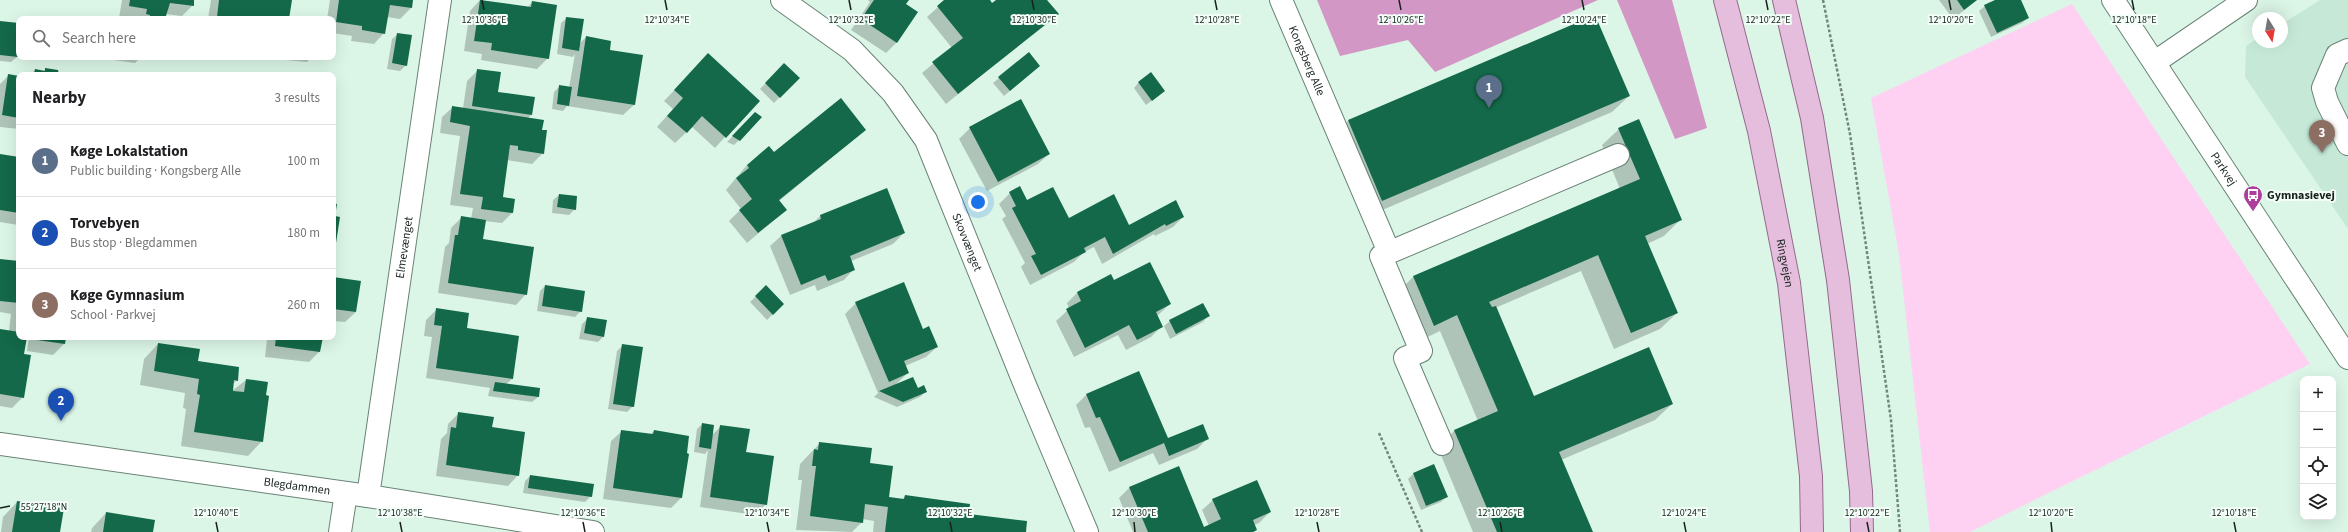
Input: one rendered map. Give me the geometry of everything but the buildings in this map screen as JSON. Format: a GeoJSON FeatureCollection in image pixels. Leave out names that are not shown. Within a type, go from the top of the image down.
{"type":"FeatureCollection","features":[{"type":"Feature","properties":{"kind":"main road","name":"Ringvejen"},"geometry":{"type":"LineString","coordinates":[[1725,0],[1759,131],[1789,283],[1811,476],[1812,532]]}},
{"type":"Feature","properties":{"kind":"main road"},"geometry":{"type":"LineString","coordinates":[[1784,0],[1812,118],[1838,280],[1861,491],[1862,532]]}},
{"type":"Feature","properties":{"kind":"street","name":"Elmevænget"},"geometry":{"type":"LineString","coordinates":[[368,496],[440,0]]}},
{"type":"Feature","properties":{"kind":"street","name":"Skovvænget"},"geometry":{"type":"LineString","coordinates":[[782,0],[852,50],[893,93],[926,140],[1025,385],[1087,532]]}},
{"type":"Feature","properties":{"kind":"street","name":"Kongsberg Alle"},"geometry":{"type":"LineString","coordinates":[[1281,0],[1389,252]]}},
{"type":"Feature","properties":{"kind":"street","name":"Parkvej"},"geometry":{"type":"LineString","coordinates":[[2113,0],[2348,358]]}},
{"type":"Feature","properties":{"kind":"street"},"geometry":{"type":"LineString","coordinates":[[2155,62],[2246,0]]}},
{"type":"Feature","properties":{"kind":"street"},"geometry":{"type":"LineString","coordinates":[[2345,130],[2326,102],[2323,88],[2337,55],[2348,50]]}},
{"type":"Feature","properties":{"kind":"street"},"geometry":{"type":"LineString","coordinates":[[1442,444],[1405,358],[1421,351],[1381,256],[1618,154]]}},
{"type":"Feature","properties":{"kind":"street","name":"Blegdammen"},"geometry":{"type":"LineString","coordinates":[[0,444],[368,496],[593,532]]}},
{"type":"Feature","properties":{"kind":"street"},"geometry":{"type":"LineString","coordinates":[[340,532],[346,493]]}},
{"type":"Feature","properties":{"kind":"path"},"geometry":{"type":"LineString","coordinates":[[1379,433],[1422,532]]}},
{"type":"Feature","properties":{"kind":"shaded area"},"geometry":{"type":"Polygon","coordinates":[[[1317,0],[1598,0],[1435,72],[1408,40],[1340,56],[1317,0]]]}},
{"type":"Feature","properties":{"kind":"shaded area"},"geometry":{"type":"Polygon","coordinates":[[[1617,0],[1672,0],[1707,128],[1675,139],[1617,0]]]}},
{"type":"Feature","properties":{"kind":"shaded area"},"geometry":{"type":"Polygon","coordinates":[[[2320,0],[2348,0],[2348,229],[2245,77],[2246,46],[2252,42],[2252,48],[2288,48],[2288,20],[2320,0]]]}},
{"type":"Feature","properties":{"kind":"shaded area"},"geometry":{"type":"Polygon","coordinates":[[[2072,4],[2310,364],[1970,532],[1930,532],[1899,254],[1871,98],[2072,4]]]}},
{"type":"Feature","properties":{"kind":"place","name":"Køge Lokalstation"},"geometry":{"type":"Point","coordinates":[1489,108]}},
{"type":"Feature","properties":{"kind":"place","name":"Køge Gymnasium"},"geometry":{"type":"Point","coordinates":[2322,153]}},
{"type":"Feature","properties":{"kind":"place","name":"Gymnasievej"},"geometry":{"type":"Point","coordinates":[2253,212]}},
{"type":"Feature","properties":{"kind":"place","name":"Torvebyen"},"geometry":{"type":"Point","coordinates":[61,421]}}]}
